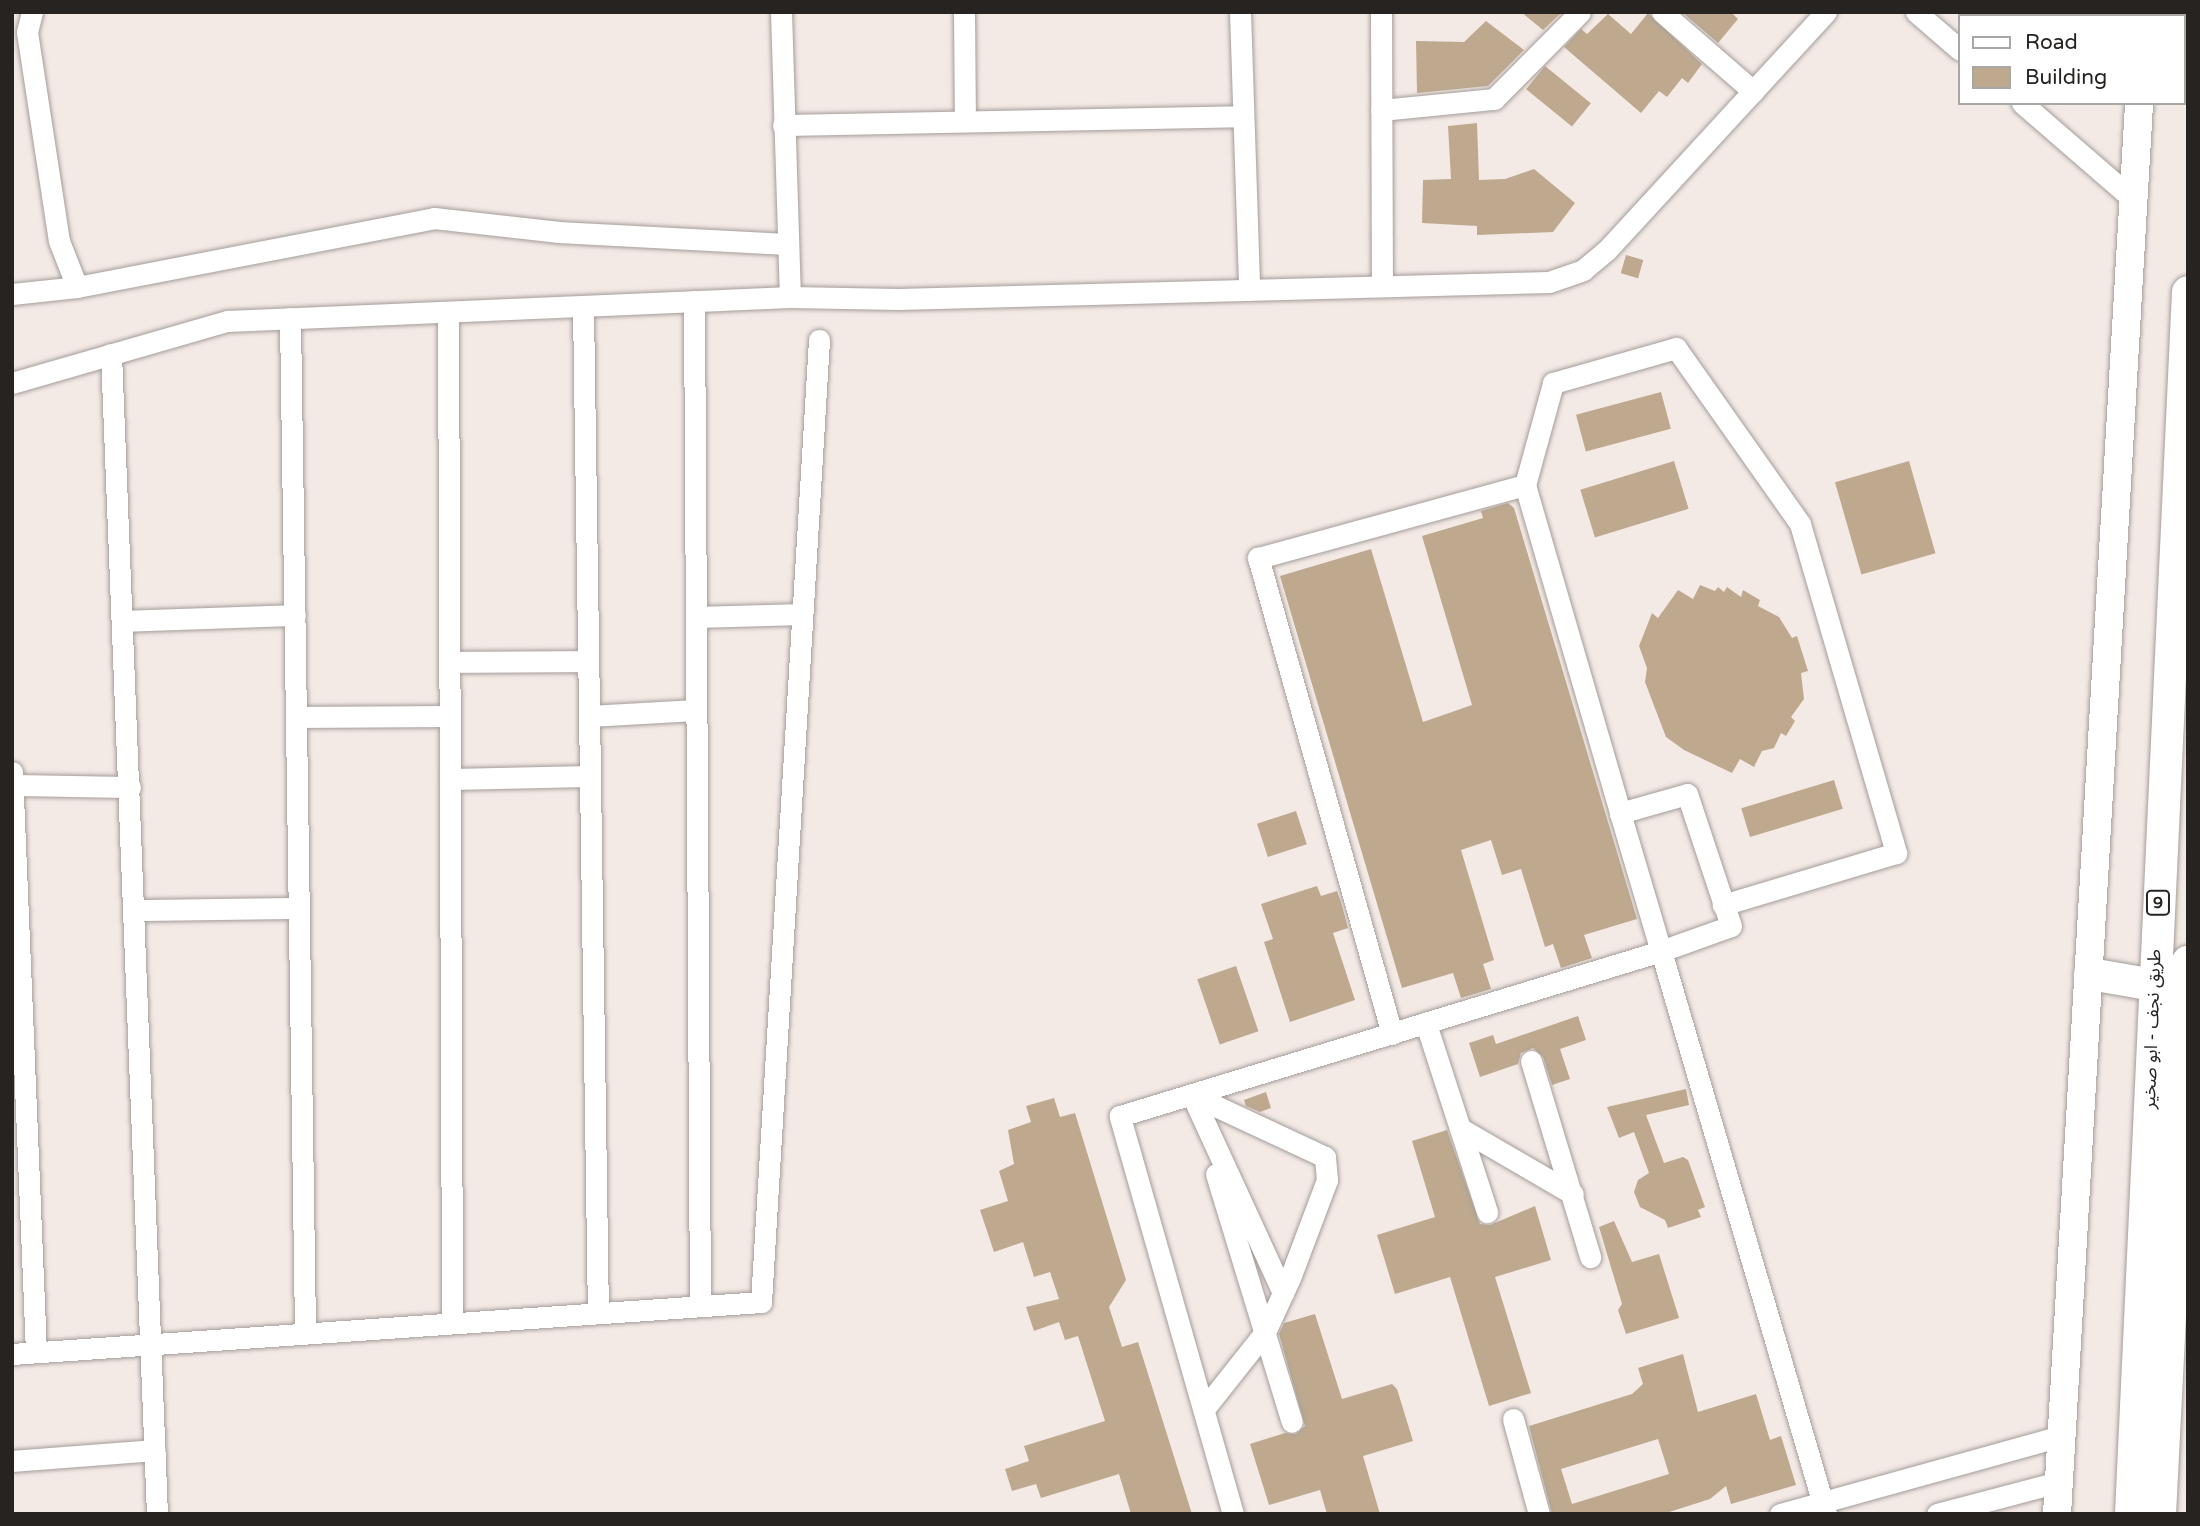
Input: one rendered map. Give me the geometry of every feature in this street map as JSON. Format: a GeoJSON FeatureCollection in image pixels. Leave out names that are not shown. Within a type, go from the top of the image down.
{"type":"FeatureCollection","features":[{"type":"Feature","properties":{"kind":"highway","name":"طريق نجف - ابو صخير"},"geometry":{"type":"LineString","coordinates":[[2130,1514],[2154,985],[2176,733],[2188,292]]}},
{"type":"Feature","properties":{"kind":"highway"},"geometry":{"type":"LineString","coordinates":[[2090,974],[2154,985]]}},
{"type":"Feature","properties":{"kind":"highway","name":"طريق نجف - ابو صخير"},"geometry":{"type":"LineString","coordinates":[[2160,1514],[2187,982]]}},
{"type":"Feature","properties":{"kind":"main road"},"geometry":{"type":"LineString","coordinates":[[2057,1514],[2139,105]]}},
{"type":"Feature","properties":{"kind":"street"},"geometry":{"type":"LineString","coordinates":[[32,12],[27,32],[59,241],[77,287]]}},
{"type":"Feature","properties":{"kind":"street"},"geometry":{"type":"LineString","coordinates":[[781,12],[786,244],[790,297]]}},
{"type":"Feature","properties":{"kind":"street"},"geometry":{"type":"LineString","coordinates":[[964,12],[965,121]]}},
{"type":"Feature","properties":{"kind":"street"},"geometry":{"type":"LineString","coordinates":[[1240,12],[1249,290]]}},
{"type":"Feature","properties":{"kind":"street"},"geometry":{"type":"LineString","coordinates":[[1381,12],[1382,286]]}},
{"type":"Feature","properties":{"kind":"street"},"geometry":{"type":"LineString","coordinates":[[1381,110],[1494,99],[1580,12]]}},
{"type":"Feature","properties":{"kind":"street"},"geometry":{"type":"LineString","coordinates":[[1662,12],[1753,91]]}},
{"type":"Feature","properties":{"kind":"street"},"geometry":{"type":"LineString","coordinates":[[12,383],[227,321],[790,297],[898,299],[1549,282],[1583,270],[1606,251],[1826,12]]}},
{"type":"Feature","properties":{"kind":"street"},"geometry":{"type":"LineString","coordinates":[[1916,12],[1958,48]]}},
{"type":"Feature","properties":{"kind":"street"},"geometry":{"type":"LineString","coordinates":[[2024,105],[2134,200]]}},
{"type":"Feature","properties":{"kind":"street"},"geometry":{"type":"LineString","coordinates":[[783,125],[1243,116]]}},
{"type":"Feature","properties":{"kind":"street"},"geometry":{"type":"LineString","coordinates":[[12,293],[77,287],[434,218],[559,232],[786,244]]}},
{"type":"Feature","properties":{"kind":"street"},"geometry":{"type":"LineString","coordinates":[[694,301],[700,1306]]}},
{"type":"Feature","properties":{"kind":"street"},"geometry":{"type":"LineString","coordinates":[[583,306],[598,1313]]}},
{"type":"Feature","properties":{"kind":"street"},"geometry":{"type":"LineString","coordinates":[[447,312],[452,1323]]}},
{"type":"Feature","properties":{"kind":"street"},"geometry":{"type":"LineString","coordinates":[[290,318],[305,1333]]}},
{"type":"Feature","properties":{"kind":"street"},"geometry":{"type":"LineString","coordinates":[[12,1354],[761,1302],[819,340]]}},
{"type":"Feature","properties":{"kind":"street"},"geometry":{"type":"LineString","coordinates":[[1723,905],[1896,853],[1800,524],[1676,348],[1553,383],[1525,485],[1825,1507]]}},
{"type":"Feature","properties":{"kind":"street"},"geometry":{"type":"LineString","coordinates":[[111,354],[157,1514]]}},
{"type":"Feature","properties":{"kind":"street"},"geometry":{"type":"LineString","coordinates":[[1392,1034],[1258,558],[1525,485]]}},
{"type":"Feature","properties":{"kind":"street"},"geometry":{"type":"LineString","coordinates":[[696,617],[802,614]]}},
{"type":"Feature","properties":{"kind":"street"},"geometry":{"type":"LineString","coordinates":[[123,621],[295,615]]}},
{"type":"Feature","properties":{"kind":"street"},"geometry":{"type":"LineString","coordinates":[[449,662],[588,661]]}},
{"type":"Feature","properties":{"kind":"street"},"geometry":{"type":"LineString","coordinates":[[589,716],[696,710]]}},
{"type":"Feature","properties":{"kind":"street"},"geometry":{"type":"LineString","coordinates":[[296,717],[449,716]]}},
{"type":"Feature","properties":{"kind":"street"},"geometry":{"type":"LineString","coordinates":[[12,772],[36,1352]]}},
{"type":"Feature","properties":{"kind":"street"},"geometry":{"type":"LineString","coordinates":[[450,779],[590,776]]}},
{"type":"Feature","properties":{"kind":"street"},"geometry":{"type":"LineString","coordinates":[[13,785],[130,787]]}},
{"type":"Feature","properties":{"kind":"street"},"geometry":{"type":"LineString","coordinates":[[1233,1514],[1120,1116],[1661,951],[1731,926],[1688,794],[1620,813]]}},
{"type":"Feature","properties":{"kind":"street"},"geometry":{"type":"LineString","coordinates":[[135,910],[299,908]]}},
{"type":"Feature","properties":{"kind":"street"},"geometry":{"type":"LineString","coordinates":[[1426,1024],[1463,1130],[1487,1212]]}},
{"type":"Feature","properties":{"kind":"street"},"geometry":{"type":"LineString","coordinates":[[1531,1061],[1590,1257]]}},
{"type":"Feature","properties":{"kind":"street"},"geometry":{"type":"LineString","coordinates":[[1192,1095],[1325,1157],[1327,1180],[1265,1332],[1204,1409]]}},
{"type":"Feature","properties":{"kind":"street"},"geometry":{"type":"LineString","coordinates":[[1192,1095],[1283,1293]]}},
{"type":"Feature","properties":{"kind":"street"},"geometry":{"type":"LineString","coordinates":[[1192,1095],[1292,1422]]}},
{"type":"Feature","properties":{"kind":"street"},"geometry":{"type":"LineString","coordinates":[[1463,1130],[1573,1194]]}},
{"type":"Feature","properties":{"kind":"street"},"geometry":{"type":"LineString","coordinates":[[1513,1419],[1539,1514]]}},
{"type":"Feature","properties":{"kind":"street"},"geometry":{"type":"LineString","coordinates":[[1780,1514],[1825,1507],[2061,1436]]}},
{"type":"Feature","properties":{"kind":"street"},"geometry":{"type":"LineString","coordinates":[[12,1461],[155,1450]]}},
{"type":"Feature","properties":{"kind":"street"},"geometry":{"type":"LineString","coordinates":[[1937,1514],[2058,1482]]}},
{"type":"Feature","properties":{"kind":"building"},"geometry":{"type":"Polygon","coordinates":[[[1521,12],[1560,12],[1561,13],[1543,30],[1521,12]]]}},
{"type":"Feature","properties":{"kind":"building"},"geometry":{"type":"Polygon","coordinates":[[[1682,12],[1731,12],[1738,19],[1718,43],[1682,12]]]}},
{"type":"Feature","properties":{"kind":"building"},"geometry":{"type":"Polygon","coordinates":[[[1648,13],[1702,64],[1688,83],[1682,78],[1667,97],[1659,91],[1641,113],[1564,47],[1581,29],[1587,34],[1608,14],[1631,34],[1648,13]]]}},
{"type":"Feature","properties":{"kind":"building"},"geometry":{"type":"Polygon","coordinates":[[[1486,21],[1524,50],[1488,86],[1417,93],[1416,41],[1464,42],[1486,21]]]}},
{"type":"Feature","properties":{"kind":"building"},"geometry":{"type":"Polygon","coordinates":[[[1545,66],[1591,103],[1572,126],[1526,89],[1545,66]]]}},
{"type":"Feature","properties":{"kind":"building"},"geometry":{"type":"Polygon","coordinates":[[[1477,123],[1479,180],[1505,179],[1534,169],[1575,203],[1553,232],[1477,235],[1477,226],[1422,223],[1423,180],[1451,179],[1448,126],[1477,123]]]}},
{"type":"Feature","properties":{"kind":"building"},"geometry":{"type":"Polygon","coordinates":[[[1626,255],[1643,260],[1638,278],[1621,273],[1626,255]]]}},
{"type":"Feature","properties":{"kind":"building"},"geometry":{"type":"Polygon","coordinates":[[[1661,392],[1671,429],[1586,451],[1576,415],[1661,392]]]}},
{"type":"Feature","properties":{"kind":"building"},"geometry":{"type":"Polygon","coordinates":[[[1674,461],[1689,509],[1595,537],[1580,490],[1674,461]]]}},
{"type":"Feature","properties":{"kind":"building"},"geometry":{"type":"Polygon","coordinates":[[[1909,461],[1935,553],[1861,575],[1835,482],[1909,461]]]}},
{"type":"Feature","properties":{"kind":"building"},"geometry":{"type":"Polygon","coordinates":[[[1508,503],[1514,508],[1637,919],[1584,935],[1592,958],[1561,968],[1553,944],[1545,947],[1521,869],[1502,875],[1491,840],[1461,850],[1494,960],[1483,964],[1491,989],[1461,998],[1453,973],[1402,988],[1280,576],[1371,549],[1423,722],[1472,705],[1422,536],[1483,518],[1481,511],[1508,503]]]}},
{"type":"Feature","properties":{"kind":"building"},"geometry":{"type":"Polygon","coordinates":[[[1700,585],[1715,591],[1718,587],[1724,592],[1727,587],[1741,597],[1743,590],[1760,600],[1758,606],[1779,617],[1792,638],[1797,636],[1808,671],[1801,673],[1804,699],[1791,717],[1795,721],[1786,736],[1781,733],[1774,748],[1762,751],[1754,767],[1740,759],[1732,773],[1684,750],[1666,737],[1645,682],[1647,668],[1639,646],[1652,613],[1658,618],[1678,590],[1693,599],[1700,585]]]}},
{"type":"Feature","properties":{"kind":"building"},"geometry":{"type":"Polygon","coordinates":[[[1834,780],[1843,809],[1750,837],[1741,808],[1834,780]]]}},
{"type":"Feature","properties":{"kind":"building"},"geometry":{"type":"Polygon","coordinates":[[[1296,811],[1307,844],[1268,857],[1257,824],[1296,811]]]}},
{"type":"Feature","properties":{"kind":"building"},"geometry":{"type":"Polygon","coordinates":[[[1317,886],[1321,896],[1337,891],[1341,902],[1348,928],[1333,933],[1355,1000],[1290,1022],[1264,942],[1273,939],[1261,904],[1317,886]]]}},
{"type":"Feature","properties":{"kind":"building"},"geometry":{"type":"Polygon","coordinates":[[[1236,966],[1258,1031],[1220,1045],[1197,979],[1236,966]]]}},
{"type":"Feature","properties":{"kind":"building"},"geometry":{"type":"Polygon","coordinates":[[[1578,1016],[1586,1040],[1560,1049],[1570,1079],[1552,1085],[1543,1057],[1533,1048],[1521,1053],[1518,1064],[1480,1077],[1469,1043],[1493,1035],[1496,1044],[1578,1016]]]}},
{"type":"Feature","properties":{"kind":"building"},"geometry":{"type":"Polygon","coordinates":[[[1686,1089],[1689,1105],[1646,1115],[1664,1163],[1683,1157],[1688,1160],[1705,1207],[1698,1210],[1701,1217],[1668,1228],[1665,1220],[1640,1207],[1634,1192],[1638,1180],[1649,1173],[1634,1132],[1619,1138],[1607,1107],[1686,1089]]]}},
{"type":"Feature","properties":{"kind":"building"},"geometry":{"type":"Polygon","coordinates":[[[1266,1092],[1271,1108],[1260,1112],[1246,1106],[1244,1100],[1266,1092]]]}},
{"type":"Feature","properties":{"kind":"building"},"geometry":{"type":"Polygon","coordinates":[[[1054,1098],[1060,1117],[1075,1113],[1126,1280],[1109,1307],[1122,1347],[1138,1342],[1192,1514],[1131,1514],[1119,1474],[1041,1498],[1036,1484],[1012,1491],[1005,1469],[1029,1461],[1024,1446],[1105,1421],[1078,1336],[1065,1340],[1059,1322],[1034,1331],[1026,1307],[1059,1299],[1050,1272],[1034,1277],[1023,1242],[994,1252],[980,1210],[1008,1201],[999,1171],[1014,1164],[1008,1130],[1031,1122],[1026,1106],[1054,1098]]]}},
{"type":"Feature","properties":{"kind":"building"},"geometry":{"type":"Polygon","coordinates":[[[1447,1130],[1480,1224],[1490,1225],[1535,1206],[1551,1260],[1495,1277],[1531,1393],[1489,1406],[1450,1277],[1395,1294],[1377,1235],[1435,1217],[1412,1141],[1447,1130]]]}},
{"type":"Feature","properties":{"kind":"building"},"geometry":{"type":"Polygon","coordinates":[[[1614,1221],[1632,1262],[1659,1254],[1679,1318],[1626,1334],[1618,1310],[1622,1304],[1599,1227],[1614,1221]]]}},
{"type":"Feature","properties":{"kind":"building"},"geometry":{"type":"Polygon","coordinates":[[[1315,1314],[1342,1399],[1392,1384],[1397,1389],[1413,1441],[1363,1456],[1380,1514],[1327,1514],[1320,1490],[1269,1505],[1250,1444],[1285,1433],[1296,1434],[1305,1426],[1279,1334],[1284,1323],[1315,1314]]]}},
{"type":"Feature","properties":{"kind":"building"},"geometry":{"type":"Polygon","coordinates":[[[1683,1354],[1698,1412],[1756,1394],[1770,1440],[1781,1436],[1796,1485],[1731,1504],[1726,1486],[1710,1499],[1663,1514],[1552,1514],[1529,1426],[1632,1394],[1643,1384],[1638,1368],[1683,1354]],[[1658,1439],[1561,1469],[1572,1504],[1669,1474],[1658,1439]]]}}]}
